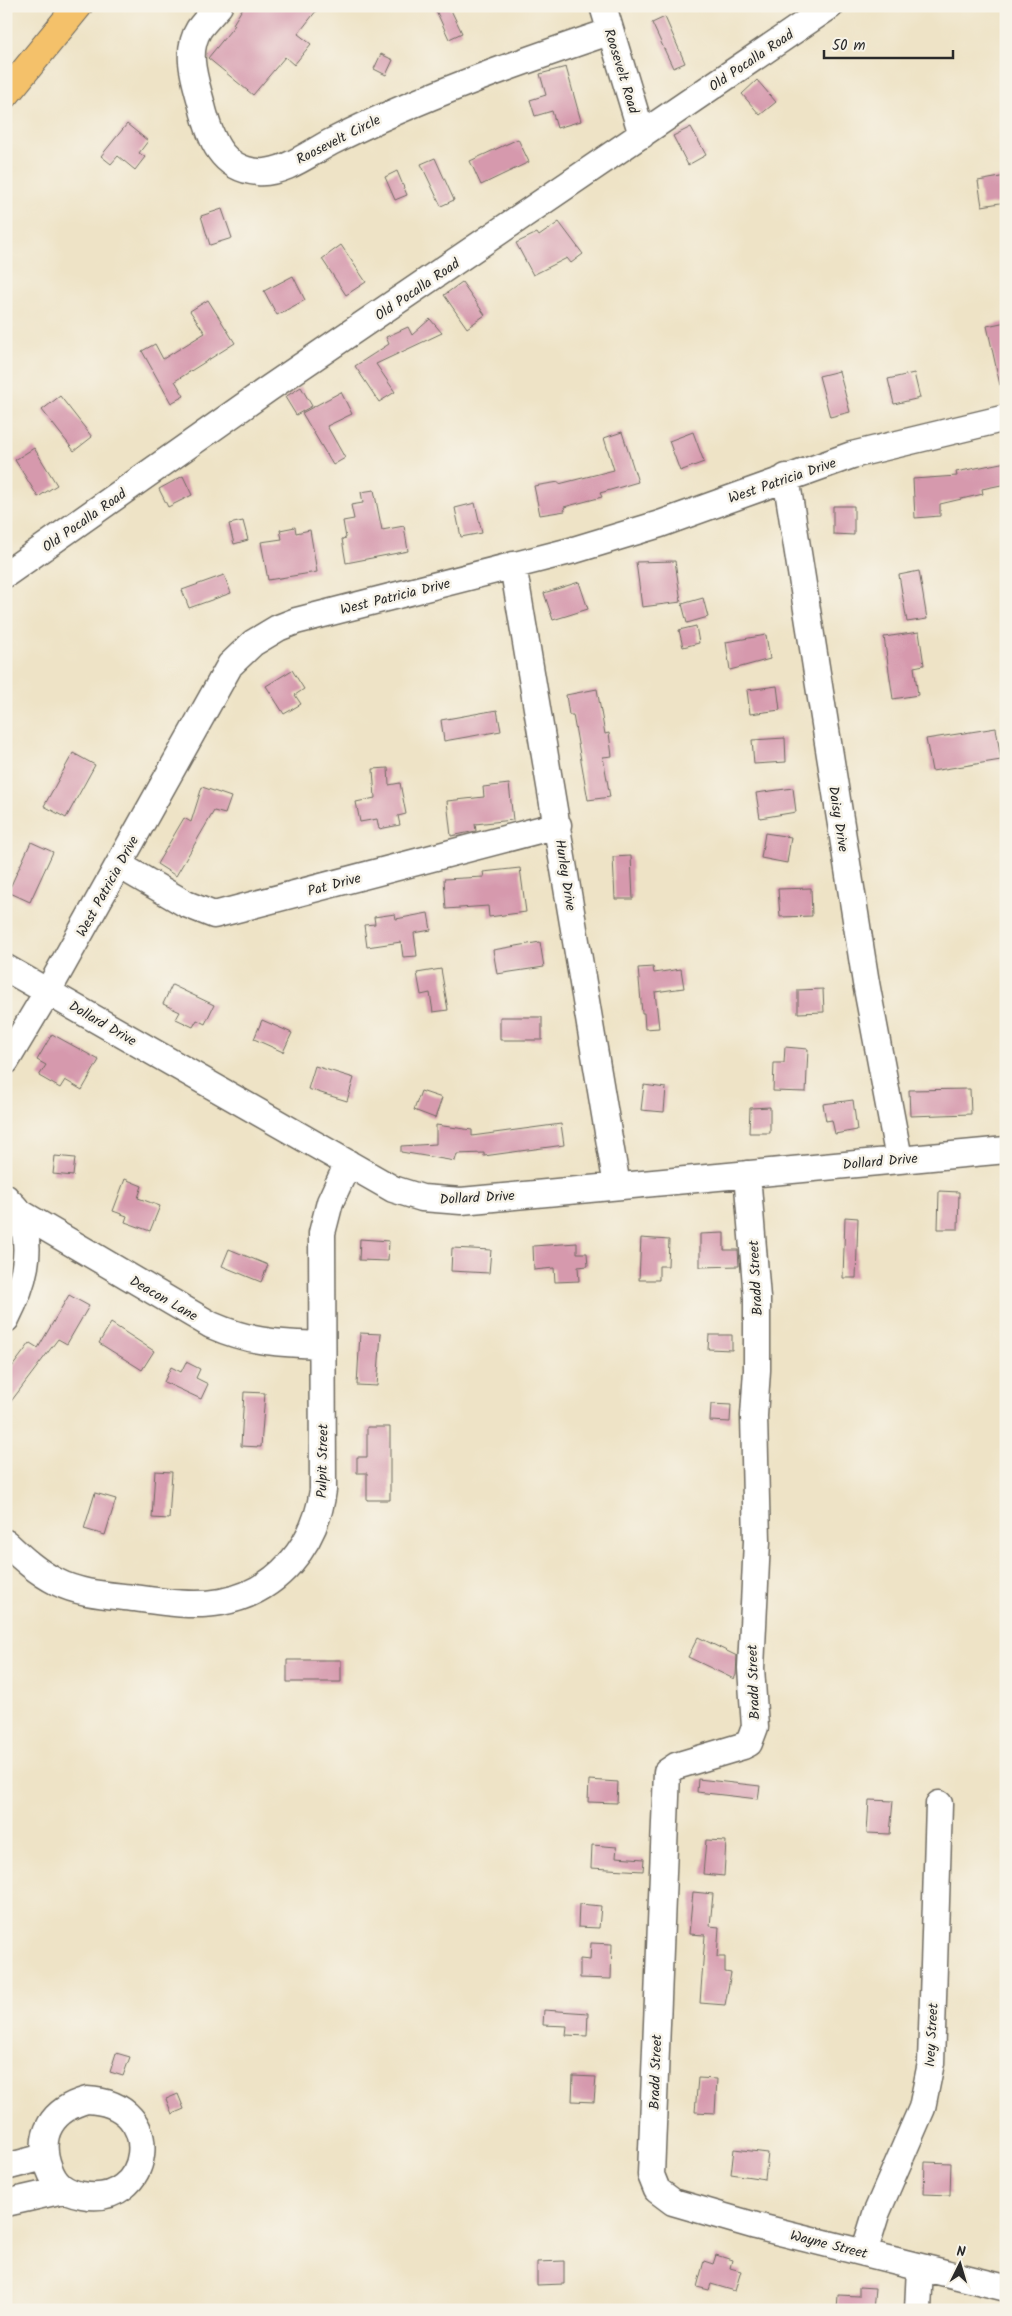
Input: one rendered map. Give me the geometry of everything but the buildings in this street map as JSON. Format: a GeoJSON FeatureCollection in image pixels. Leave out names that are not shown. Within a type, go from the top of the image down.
{"type":"FeatureCollection","features":[{"type":"Feature","properties":{"kind":"main road"},"geometry":{"type":"LineString","coordinates":[[6,94],[78,6]]}},
{"type":"Feature","properties":{"kind":"street","name":"Roosevelt Circle"},"geometry":{"type":"LineString","coordinates":[[219,6],[199,30],[194,41],[191,54],[194,71],[207,125],[215,146],[223,157],[235,166],[258,172],[280,168],[391,113],[461,84],[609,32]]}},
{"type":"Feature","properties":{"kind":"street","name":"Roosevelt Road"},"geometry":{"type":"LineString","coordinates":[[603,6],[609,32],[642,135]]}},
{"type":"Feature","properties":{"kind":"street","name":"Old Pocalla Road"},"geometry":{"type":"LineString","coordinates":[[6,574],[268,390],[830,6]]}},
{"type":"Feature","properties":{"kind":"street","name":"West Patricia Drive"},"geometry":{"type":"LineString","coordinates":[[6,1061],[119,865],[217,686],[238,656],[253,642],[278,628],[296,621],[574,550],[660,524],[786,477],[852,456],[1006,418]]}},
{"type":"Feature","properties":{"kind":"street","name":"Daisy Drive"},"geometry":{"type":"LineString","coordinates":[[786,477],[864,973],[899,1159]]}},
{"type":"Feature","properties":{"kind":"street","name":"Hurley Drive"},"geometry":{"type":"LineString","coordinates":[[513,565],[617,1186]]}},
{"type":"Feature","properties":{"kind":"street","name":"Pat Drive"},"geometry":{"type":"LineString","coordinates":[[119,865],[186,904],[214,915],[558,825]]}},
{"type":"Feature","properties":{"kind":"street","name":"Dollard Drive"},"geometry":{"type":"LineString","coordinates":[[6,968],[393,1189],[438,1201],[461,1201],[1006,1150]]}},
{"type":"Feature","properties":{"kind":"street","name":"Pulpit Street"},"geometry":{"type":"LineString","coordinates":[[6,1542],[34,1568],[58,1583],[82,1591],[197,1604],[221,1602],[243,1596],[278,1576],[294,1560],[310,1535],[321,1505],[323,1490],[322,1234],[330,1202],[348,1163]]}},
{"type":"Feature","properties":{"kind":"street","name":"Bradd Street"},"geometry":{"type":"LineString","coordinates":[[657,2190],[651,2175],[667,1772],[676,1766],[749,1743],[755,1727],[751,1668],[757,1541],[754,1416],[757,1370],[757,1298],[747,1174]]}},
{"type":"Feature","properties":{"kind":"street","name":"Deacon Lane"},"geometry":{"type":"LineString","coordinates":[[12,1205],[211,1325],[236,1336],[259,1342],[322,1346]]}},
{"type":"Feature","properties":{"kind":"street"},"geometry":{"type":"LineString","coordinates":[[6,1319],[18,1296],[27,1259],[24,1234],[12,1205]]}},
{"type":"Feature","properties":{"kind":"street","name":"Ivey Street"},"geometry":{"type":"LineString","coordinates":[[864,2253],[876,2214],[922,2108],[931,2063],[939,1804]]}},
{"type":"Feature","properties":{"kind":"street"},"geometry":{"type":"LineString","coordinates":[[6,2204],[63,2190],[91,2197],[107,2195],[122,2188],[133,2177],[140,2162],[142,2146],[139,2130],[130,2116],[118,2106],[103,2100],[86,2100],[71,2104],[58,2114],[48,2127],[44,2142],[44,2157],[51,2174],[63,2190]]}},
{"type":"Feature","properties":{"kind":"street"},"geometry":{"type":"LineString","coordinates":[[6,2167],[44,2157]]}},
{"type":"Feature","properties":{"kind":"street","name":"Wayne Street"},"geometry":{"type":"LineString","coordinates":[[657,2190],[673,2202],[864,2253],[1006,2288]]}},
{"type":"Feature","properties":{"kind":"street"},"geometry":{"type":"LineString","coordinates":[[918,2310],[920,2266]]}}]}
